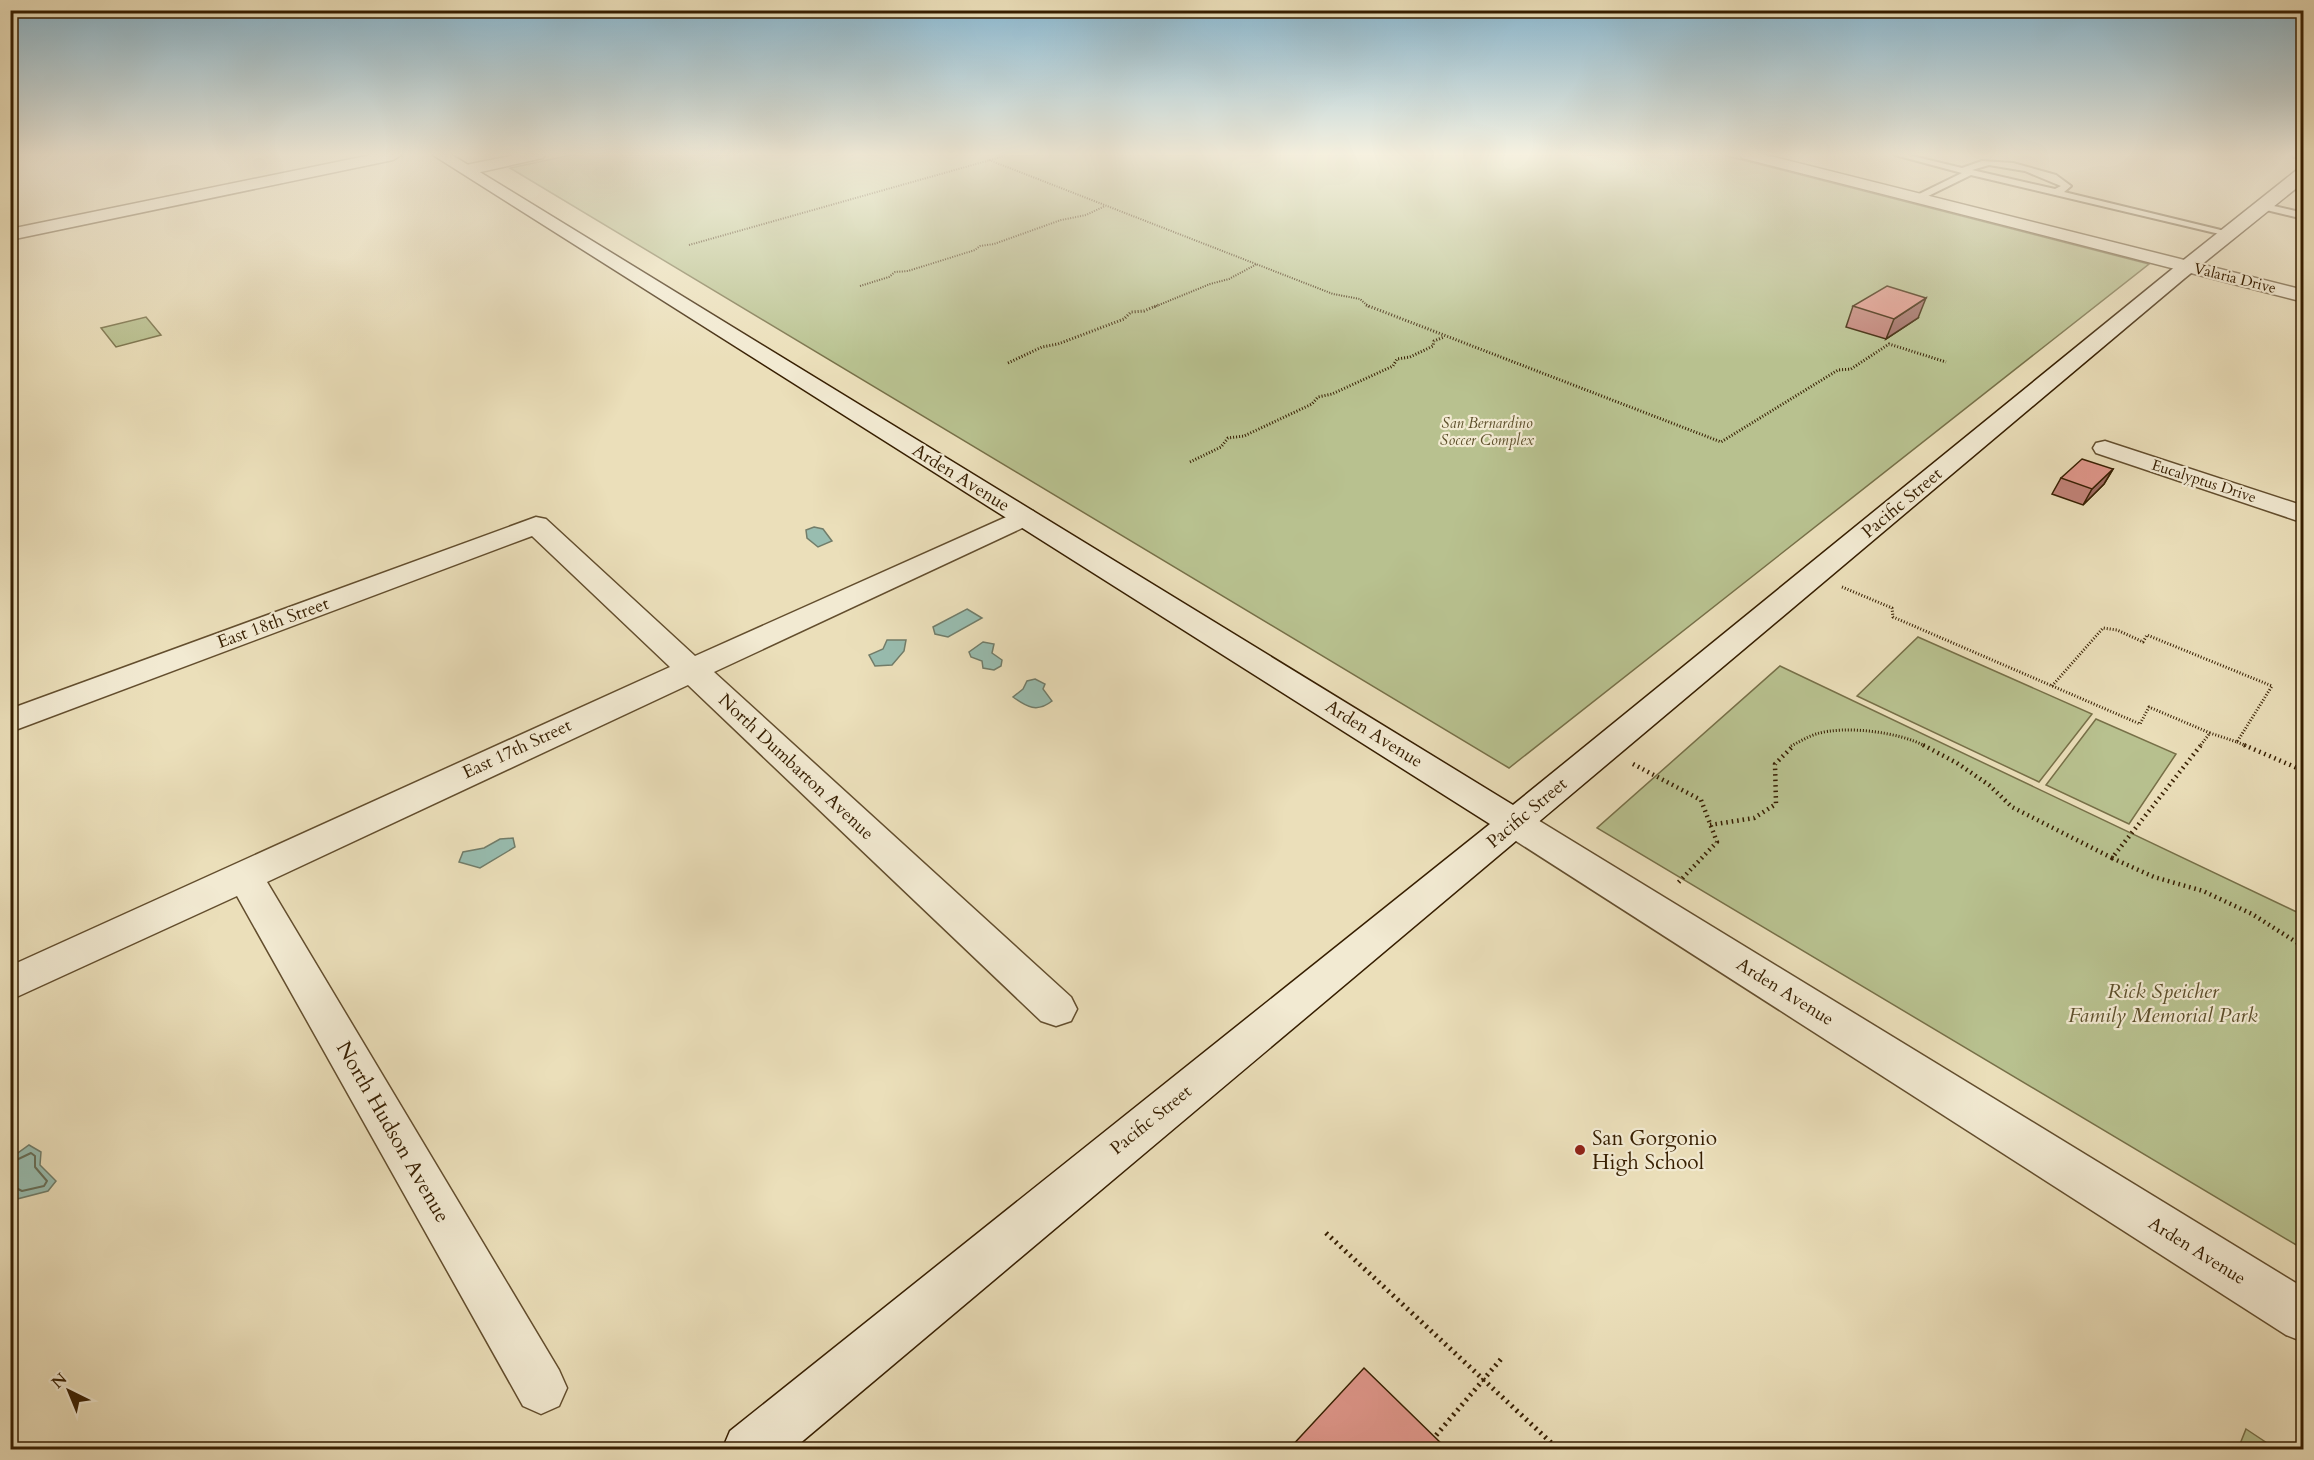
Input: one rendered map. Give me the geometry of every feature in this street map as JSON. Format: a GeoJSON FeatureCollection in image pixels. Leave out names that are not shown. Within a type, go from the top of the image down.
{"type":"FeatureCollection","features":[{"type":"Feature","properties":{"kind":"street"},"geometry":{"type":"LineString","coordinates":[[10,235],[67,223]]}},
{"type":"Feature","properties":{"kind":"street","name":"Arden Avenue"},"geometry":{"type":"LineString","coordinates":[[552,223],[2304,1317]]}},
{"type":"Feature","properties":{"kind":"street","name":"Valaria Drive"},"geometry":{"type":"LineString","coordinates":[[2017,223],[2304,296]]}},
{"type":"Feature","properties":{"kind":"street","name":"Pacific Street"},"geometry":{"type":"LineString","coordinates":[[748,1449],[1515,823],[2240,223]]}},
{"type":"Feature","properties":{"kind":"street","name":"Eucalyptus Drive"},"geometry":{"type":"LineString","coordinates":[[2105,448],[2304,515]]}},
{"type":"Feature","properties":{"kind":"street","name":"East 17th Street"},"geometry":{"type":"LineString","coordinates":[[10,984],[1024,517]]}},
{"type":"Feature","properties":{"kind":"street","name":"North Dumbarton Avenue"},"geometry":{"type":"LineString","coordinates":[[536,525],[1056,1009]]}},
{"type":"Feature","properties":{"kind":"street","name":"East 18th Street"},"geometry":{"type":"LineString","coordinates":[[10,721],[536,525]]}},
{"type":"Feature","properties":{"kind":"street","name":"North Hudson Avenue"},"geometry":{"type":"LineString","coordinates":[[244,876],[541,1388]]}},
{"type":"Feature","properties":{"kind":"lane"},"geometry":{"type":"LineString","coordinates":[[2185,223],[2228,233]]}},
{"type":"Feature","properties":{"kind":"path"},"geometry":{"type":"LineString","coordinates":[[689,245],[766,223]]}},
{"type":"Feature","properties":{"kind":"path"},"geometry":{"type":"LineString","coordinates":[[860,286],[889,277],[895,272],[908,271],[1055,223]]}},
{"type":"Feature","properties":{"kind":"path"},"geometry":{"type":"LineString","coordinates":[[1151,223],[1333,294],[1360,299],[1367,306],[1721,442],[1838,370],[1851,369],[1889,344],[1946,362]]}},
{"type":"Feature","properties":{"kind":"path"},"geometry":{"type":"LineString","coordinates":[[1008,363],[1035,352],[1042,346],[1058,344],[1124,319],[1131,312],[1144,311],[1211,283],[1225,281],[1245,273],[1257,264]]}},
{"type":"Feature","properties":{"kind":"path"},"geometry":{"type":"LineString","coordinates":[[1190,462],[1221,447],[1228,438],[1254,432],[1312,404],[1318,397],[1332,394],[1393,366],[1397,359],[1410,357],[1433,346],[1434,341],[1445,336]]}},
{"type":"Feature","properties":{"kind":"path"},"geometry":{"type":"LineString","coordinates":[[1814,575],[1892,608],[1893,617],[2140,724],[2149,707],[2304,771]]}},
{"type":"Feature","properties":{"kind":"path"},"geometry":{"type":"LineString","coordinates":[[2052,686],[2103,628],[2116,630],[2143,642],[2147,635],[2272,686],[2237,742]]}},
{"type":"Feature","properties":{"kind":"path"},"geometry":{"type":"LineString","coordinates":[[1710,825],[1739,823],[1764,816],[1776,804],[1775,764],[1791,746],[1817,734],[1846,730],[1885,734],[1921,744],[1957,763],[1989,785],[2012,807],[2112,858],[2154,878],[2203,891],[2223,900],[2252,914],[2304,947]]}},
{"type":"Feature","properties":{"kind":"path"},"geometry":{"type":"LineString","coordinates":[[2112,858],[2210,733]]}},
{"type":"Feature","properties":{"kind":"path"},"geometry":{"type":"LineString","coordinates":[[1604,749],[1701,800],[1717,842],[1652,909]]}},
{"type":"Feature","properties":{"kind":"path"},"geometry":{"type":"LineString","coordinates":[[1326,1233],[1559,1449]]}},
{"type":"Feature","properties":{"kind":"path"},"geometry":{"type":"LineString","coordinates":[[1424,1449],[1502,1359]]}},
{"type":"Feature","properties":{"kind":"green space","name":"San Bernardino Soccer Complex"},"geometry":{"type":"Polygon","coordinates":[[[602,223],[1989,223],[2149,264],[1509,768],[602,223]]]}},
{"type":"Feature","properties":{"kind":"green space"},"geometry":{"type":"Polygon","coordinates":[[[146,317],[161,335],[116,347],[101,328],[146,317]]]}},
{"type":"Feature","properties":{"kind":"green space"},"geometry":{"type":"Polygon","coordinates":[[[1918,637],[2092,714],[2039,782],[1857,696],[1918,637]]]}},
{"type":"Feature","properties":{"kind":"green space","name":"Rick Speicher Family Memorial Park"},"geometry":{"type":"Polygon","coordinates":[[[1780,666],[2303,915],[2303,1249],[1597,828],[1780,666]]]}},
{"type":"Feature","properties":{"kind":"green space"},"geometry":{"type":"Polygon","coordinates":[[[2096,719],[2176,754],[2129,824],[2046,785],[2096,719]]]}},
{"type":"Feature","properties":{"kind":"green space"},"geometry":{"type":"Polygon","coordinates":[[[2246,1429],[2276,1449],[2238,1449],[2246,1429]]]}},
{"type":"Feature","properties":{"kind":"water"},"geometry":{"type":"Polygon","coordinates":[[[814,527],[823,529],[832,541],[818,547],[807,538],[806,530],[814,527]]]}},
{"type":"Feature","properties":{"kind":"water"},"geometry":{"type":"Polygon","coordinates":[[[967,609],[982,618],[948,637],[935,634],[933,627],[967,609]]]}},
{"type":"Feature","properties":{"kind":"water"},"geometry":{"type":"Polygon","coordinates":[[[887,640],[906,640],[904,651],[892,665],[875,666],[869,655],[883,649],[887,640]]]}},
{"type":"Feature","properties":{"kind":"water"},"geometry":{"type":"Polygon","coordinates":[[[983,642],[994,644],[992,653],[1002,660],[1001,666],[994,670],[983,668],[982,661],[971,657],[969,652],[983,642]]]}},
{"type":"Feature","properties":{"kind":"water"},"geometry":{"type":"Polygon","coordinates":[[[1035,679],[1045,684],[1043,689],[1052,701],[1037,708],[1023,704],[1013,697],[1023,689],[1027,681],[1035,679]]]}},
{"type":"Feature","properties":{"kind":"water"},"geometry":{"type":"Polygon","coordinates":[[[513,838],[515,847],[480,868],[459,862],[463,852],[484,848],[500,839],[513,838]]]}},
{"type":"Feature","properties":{"kind":"water"},"geometry":{"type":"Polygon","coordinates":[[[29,1145],[41,1152],[40,1165],[56,1181],[48,1191],[17,1199],[11,1187],[11,1158],[29,1145]]]}},
{"type":"Feature","properties":{"kind":"building"},"geometry":{"type":"Polygon","coordinates":[[[1887,286],[1926,298],[1894,319],[1853,306],[1887,286]]]}},
{"type":"Feature","properties":{"kind":"building"},"geometry":{"type":"Polygon","coordinates":[[[2082,459],[2113,469],[2092,489],[2061,478],[2082,459]]]}},
{"type":"Feature","properties":{"kind":"building"},"geometry":{"type":"Polygon","coordinates":[[[1364,1368],[1447,1449],[1289,1449],[1364,1368]]]}},
{"type":"Feature","properties":{"kind":"place","name":"San Gorgonio High School"},"geometry":{"type":"Point","coordinates":[1580,1150]}}]}
